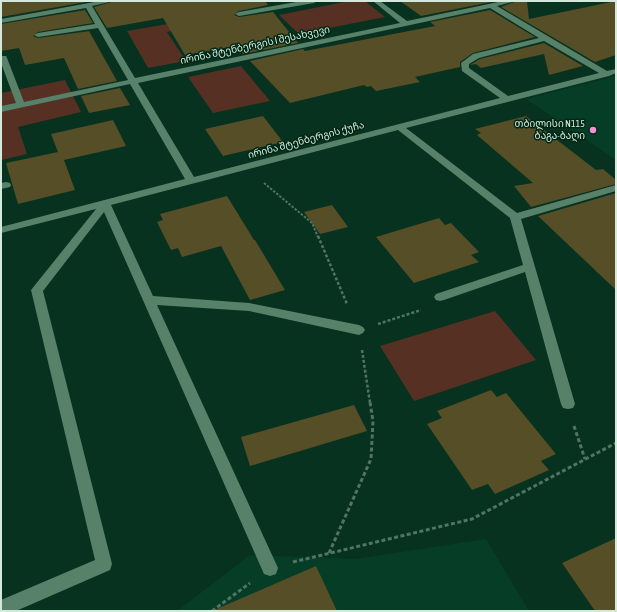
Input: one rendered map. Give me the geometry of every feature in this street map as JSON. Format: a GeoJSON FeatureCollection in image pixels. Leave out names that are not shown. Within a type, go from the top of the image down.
{"type":"FeatureCollection","features":[{"type":"Feature","properties":{"kind":"lane"},"geometry":{"type":"LineString","coordinates":[[1,21],[111,1]]}},
{"type":"Feature","properties":{"kind":"lane"},"geometry":{"type":"LineString","coordinates":[[239,14],[314,1]]}},
{"type":"Feature","properties":{"kind":"lane"},"geometry":{"type":"LineString","coordinates":[[376,1],[406,24]]}},
{"type":"Feature","properties":{"kind":"lane","name":"ირინა შტენბერგის I შესახვევი"},"geometry":{"type":"LineString","coordinates":[[1,109],[513,1]]}},
{"type":"Feature","properties":{"kind":"lane"},"geometry":{"type":"LineString","coordinates":[[88,5],[191,181]]}},
{"type":"Feature","properties":{"kind":"lane"},"geometry":{"type":"LineString","coordinates":[[491,6],[606,74]]}},
{"type":"Feature","properties":{"kind":"lane"},"geometry":{"type":"LineString","coordinates":[[38,35],[100,25]]}},
{"type":"Feature","properties":{"kind":"lane"},"geometry":{"type":"LineString","coordinates":[[506,100],[465,69],[465,63],[476,56],[546,38]]}},
{"type":"Feature","properties":{"kind":"lane"},"geometry":{"type":"LineString","coordinates":[[3,58],[21,105]]}},
{"type":"Feature","properties":{"kind":"lane","name":"ირინა შტენბერგის ქუჩა"},"geometry":{"type":"LineString","coordinates":[[1,230],[616,71]]}},
{"type":"Feature","properties":{"kind":"lane"},"geometry":{"type":"LineString","coordinates":[[399,127],[515,217],[568,404]]}},
{"type":"Feature","properties":{"kind":"lane"},"geometry":{"type":"LineString","coordinates":[[515,217],[616,188]]}},
{"type":"Feature","properties":{"kind":"lane"},"geometry":{"type":"LineString","coordinates":[[105,203],[270,568]]}},
{"type":"Feature","properties":{"kind":"lane"},"geometry":{"type":"LineString","coordinates":[[1,609],[104,564],[37,290],[95,218],[105,203]]}},
{"type":"Feature","properties":{"kind":"lane"},"geometry":{"type":"LineString","coordinates":[[440,297],[528,267]]}},
{"type":"Feature","properties":{"kind":"lane"},"geometry":{"type":"LineString","coordinates":[[149,300],[249,307],[359,330]]}},
{"type":"Feature","properties":{"kind":"path"},"geometry":{"type":"LineString","coordinates":[[359,330],[422,310],[440,297]]}},
{"type":"Feature","properties":{"kind":"path"},"geometry":{"type":"LineString","coordinates":[[568,404],[585,460]]}},
{"type":"Feature","properties":{"kind":"path"},"geometry":{"type":"LineString","coordinates":[[212,611],[270,568],[472,519],[616,443]]}},
{"type":"Feature","properties":{"kind":"shaded area"},"geometry":{"type":"Polygon","coordinates":[[[349,1],[365,1],[385,17],[299,34],[279,15],[349,1]]]}},
{"type":"Feature","properties":{"kind":"shaded area"},"geometry":{"type":"Polygon","coordinates":[[[220,15],[225,22],[167,32],[186,61],[148,68],[127,31],[220,15]]]}},
{"type":"Feature","properties":{"kind":"shaded area"},"geometry":{"type":"Polygon","coordinates":[[[241,66],[270,101],[213,113],[188,77],[241,66]]]}},
{"type":"Feature","properties":{"kind":"shaded area","name":"თბილისი N115 ბაგა-ბაღი"},"geometry":{"type":"Polygon","coordinates":[[[616,76],[616,160],[526,99],[616,76]]]}},
{"type":"Feature","properties":{"kind":"shaded area"},"geometry":{"type":"Polygon","coordinates":[[[65,80],[81,112],[18,127],[27,154],[1,160],[1,93],[65,80]]]}},
{"type":"Feature","properties":{"kind":"shaded area"},"geometry":{"type":"Polygon","coordinates":[[[495,311],[536,360],[414,401],[380,346],[495,311]]]}},
{"type":"Feature","properties":{"kind":"shaded area"},"geometry":{"type":"Polygon","coordinates":[[[486,539],[529,611],[177,611],[250,555],[355,559],[486,539]]]}},
{"type":"Feature","properties":{"kind":"building"},"geometry":{"type":"Polygon","coordinates":[[[1,1],[92,1],[1,17],[1,1]]]}},
{"type":"Feature","properties":{"kind":"building"},"geometry":{"type":"Polygon","coordinates":[[[115,1],[265,1],[268,5],[239,11],[234,15],[239,17],[273,12],[298,43],[243,54],[235,46],[185,55],[163,18],[107,28],[94,7],[115,1]]]}},
{"type":"Feature","properties":{"kind":"building"},"geometry":{"type":"Polygon","coordinates":[[[400,1],[496,1],[421,16],[400,1]]]}},
{"type":"Feature","properties":{"kind":"building"},"geometry":{"type":"Polygon","coordinates":[[[517,1],[527,1],[529,19],[616,1],[616,55],[595,62],[501,7],[517,1]]]}},
{"type":"Feature","properties":{"kind":"building"},"geometry":{"type":"Polygon","coordinates":[[[85,10],[93,23],[38,32],[33,36],[38,38],[89,31],[117,81],[78,89],[64,58],[25,65],[19,48],[1,51],[1,24],[85,10]]]}},
{"type":"Feature","properties":{"kind":"building"},"geometry":{"type":"Polygon","coordinates":[[[490,10],[535,37],[473,53],[460,62],[460,67],[415,77],[420,82],[376,91],[371,86],[367,87],[364,85],[290,103],[250,61],[303,49],[305,51],[435,26],[430,22],[490,10]]]}},
{"type":"Feature","properties":{"kind":"building"},"geometry":{"type":"Polygon","coordinates":[[[544,43],[583,66],[549,75],[544,54],[481,68],[476,64],[470,65],[480,59],[544,43]]]}},
{"type":"Feature","properties":{"kind":"building"},"geometry":{"type":"Polygon","coordinates":[[[120,88],[130,105],[89,113],[81,96],[120,88]]]}},
{"type":"Feature","properties":{"kind":"building"},"geometry":{"type":"Polygon","coordinates":[[[263,116],[283,142],[223,156],[205,129],[263,116]]]}},
{"type":"Feature","properties":{"kind":"building"},"geometry":{"type":"Polygon","coordinates":[[[526,116],[596,170],[603,169],[616,180],[616,184],[531,207],[514,186],[533,183],[477,135],[481,133],[475,129],[526,116]]]}},
{"type":"Feature","properties":{"kind":"building"},"geometry":{"type":"Polygon","coordinates":[[[113,120],[126,146],[64,160],[75,190],[18,204],[6,163],[58,152],[51,134],[113,120]]]}},
{"type":"Feature","properties":{"kind":"building"},"geometry":{"type":"Polygon","coordinates":[[[616,193],[616,290],[538,216],[616,193]]]}},
{"type":"Feature","properties":{"kind":"building"},"geometry":{"type":"Polygon","coordinates":[[[227,196],[285,290],[250,300],[221,246],[182,257],[178,248],[171,250],[157,222],[163,220],[160,214],[227,196]]]}},
{"type":"Feature","properties":{"kind":"building"},"geometry":{"type":"Polygon","coordinates":[[[332,205],[348,227],[320,234],[304,212],[332,205]]]}},
{"type":"Feature","properties":{"kind":"building"},"geometry":{"type":"Polygon","coordinates":[[[439,218],[445,225],[451,223],[479,252],[471,255],[479,262],[414,283],[376,237],[439,218]]]}},
{"type":"Feature","properties":{"kind":"building"},"geometry":{"type":"Polygon","coordinates":[[[491,390],[497,397],[506,393],[556,454],[541,461],[549,470],[495,494],[488,484],[472,490],[427,424],[442,418],[437,411],[491,390]]]}},
{"type":"Feature","properties":{"kind":"building"},"geometry":{"type":"Polygon","coordinates":[[[354,405],[367,431],[250,466],[241,437],[354,405]]]}},
{"type":"Feature","properties":{"kind":"building"},"geometry":{"type":"Polygon","coordinates":[[[616,538],[616,611],[595,611],[562,563],[616,538]]]}},
{"type":"Feature","properties":{"kind":"building"},"geometry":{"type":"Polygon","coordinates":[[[316,566],[337,611],[212,611],[316,566]]]}},
{"type":"Feature","properties":{"kind":"place","name":"თბილისი N115 ბაგა-ბაღი"},"geometry":{"type":"Point","coordinates":[593,130]}}]}
